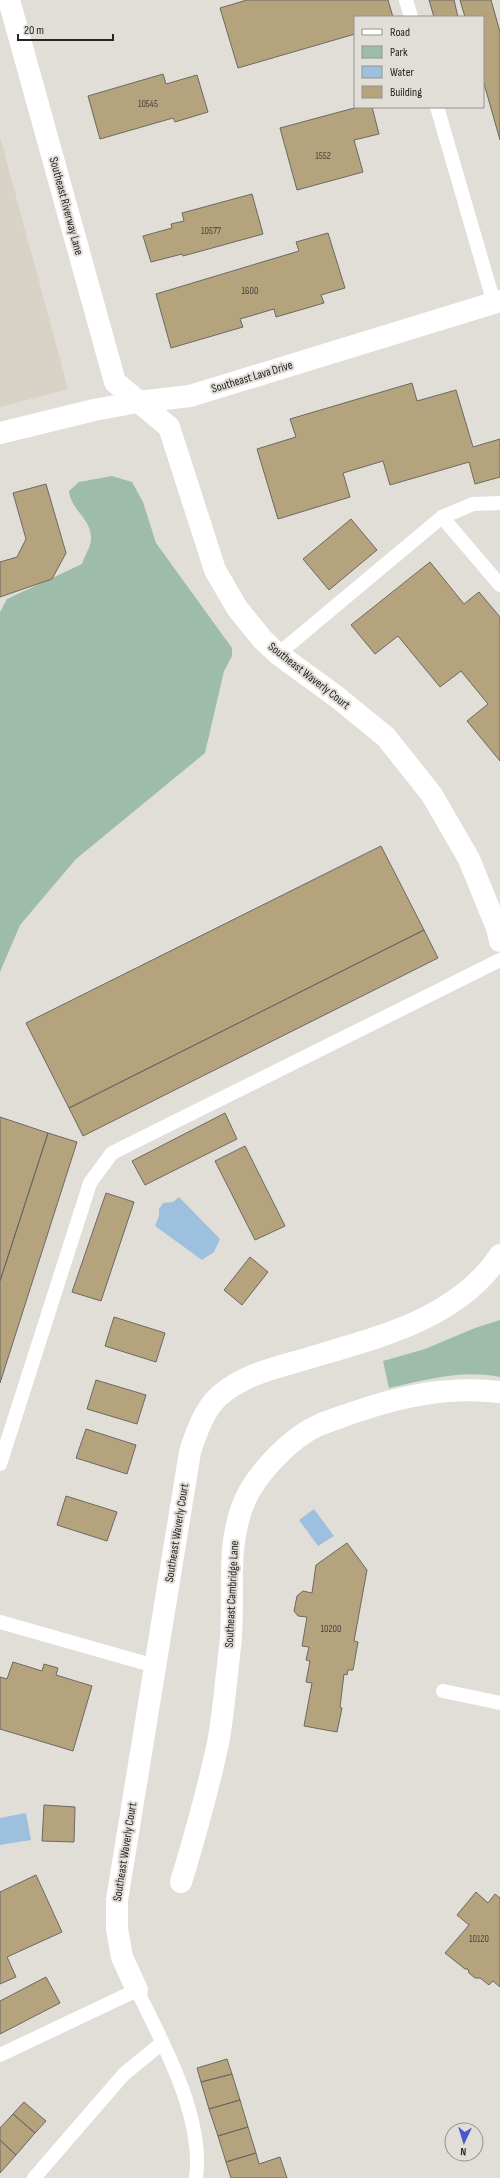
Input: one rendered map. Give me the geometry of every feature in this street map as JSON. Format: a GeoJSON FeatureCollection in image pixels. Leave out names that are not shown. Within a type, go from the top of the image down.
{"type":"FeatureCollection","features":[{"type":"Feature","properties":{"kind":"street","name":"Southeast Riverway Lane"},"geometry":{"type":"LineString","coordinates":[[9,0],[115,382],[138,402]]}},
{"type":"Feature","properties":{"kind":"street","name":"Southeast Lava Drive"},"geometry":{"type":"LineString","coordinates":[[0,434],[94,410],[138,402],[190,396],[497,302]]}},
{"type":"Feature","properties":{"kind":"street","name":"Southeast Waverly Court"},"geometry":{"type":"LineString","coordinates":[[138,402],[169,427],[215,570],[237,608],[263,640],[278,654],[337,697],[386,737],[432,795],[469,859],[497,928],[500,941]]}},
{"type":"Feature","properties":{"kind":"street","name":"Southeast Waverly Court"},"geometry":{"type":"LineString","coordinates":[[137,1990],[122,1957],[117,1929],[117,1900],[190,1452],[198,1426],[219,1397],[250,1376],[388,1334],[447,1306],[473,1286],[500,1255]]}},
{"type":"Feature","properties":{"kind":"street","name":"Southeast Cambridge Lane"},"geometry":{"type":"LineString","coordinates":[[181,1882],[200,1820],[218,1741],[230,1645],[232,1545],[239,1516],[249,1492],[278,1453],[316,1426],[390,1400],[445,1390],[500,1392]]}},
{"type":"Feature","properties":{"kind":"lane"},"geometry":{"type":"LineString","coordinates":[[406,0],[411,16]]}},
{"type":"Feature","properties":{"kind":"lane"},"geometry":{"type":"LineString","coordinates":[[437,108],[497,302]]}},
{"type":"Feature","properties":{"kind":"lane"},"geometry":{"type":"LineString","coordinates":[[278,654],[442,516],[473,504],[500,503]]}},
{"type":"Feature","properties":{"kind":"lane"},"geometry":{"type":"LineString","coordinates":[[442,516],[500,585]]}},
{"type":"Feature","properties":{"kind":"lane"},"geometry":{"type":"LineString","coordinates":[[0,1464],[90,1183],[112,1153],[500,960]]}},
{"type":"Feature","properties":{"kind":"lane"},"geometry":{"type":"LineString","coordinates":[[0,1622],[155,1666]]}},
{"type":"Feature","properties":{"kind":"lane"},"geometry":{"type":"LineString","coordinates":[[443,1691],[500,1703]]}},
{"type":"Feature","properties":{"kind":"lane"},"geometry":{"type":"LineString","coordinates":[[0,2055],[137,1990],[176,2073],[192,2121],[198,2163],[196,2178]]}},
{"type":"Feature","properties":{"kind":"lane"},"geometry":{"type":"LineString","coordinates":[[34,2178],[124,2074],[162,2043]]}},
{"type":"Feature","properties":{"kind":"shaded area"},"geometry":{"type":"Polygon","coordinates":[[[0,137],[68,389],[0,407],[0,137]]]}},
{"type":"Feature","properties":{"kind":"green space"},"geometry":{"type":"Polygon","coordinates":[[[112,476],[132,482],[143,502],[156,543],[232,648],[232,656],[224,671],[205,753],[76,859],[20,925],[0,972],[0,612],[7,599],[82,564],[91,541],[91,533],[89,527],[74,504],[69,491],[79,482],[112,476]]]}},
{"type":"Feature","properties":{"kind":"green space"},"geometry":{"type":"Polygon","coordinates":[[[500,1320],[500,1377],[472,1374],[444,1376],[389,1388],[383,1361],[425,1349],[475,1328],[500,1320]]]}},
{"type":"Feature","properties":{"kind":"water"},"geometry":{"type":"Polygon","coordinates":[[[179,1197],[220,1239],[214,1252],[202,1260],[155,1226],[159,1216],[159,1209],[163,1203],[173,1202],[179,1197]]]}},
{"type":"Feature","properties":{"kind":"water"},"geometry":{"type":"Polygon","coordinates":[[[314,1509],[334,1536],[318,1546],[299,1520],[314,1509]]]}},
{"type":"Feature","properties":{"kind":"water"},"geometry":{"type":"Polygon","coordinates":[[[26,1813],[31,1840],[0,1845],[0,1818],[26,1813]]]}},
{"type":"Feature","properties":{"kind":"building"},"geometry":{"type":"Polygon","coordinates":[[[247,0],[388,0],[393,16],[354,16],[354,34],[238,68],[220,8],[247,0]]]}},
{"type":"Feature","properties":{"kind":"building"},"geometry":{"type":"Polygon","coordinates":[[[429,0],[454,0],[458,16],[434,16],[429,0]]]}},
{"type":"Feature","properties":{"kind":"building"},"geometry":{"type":"Polygon","coordinates":[[[460,0],[491,0],[500,32],[500,140],[484,84],[484,16],[465,16],[460,0]]]}},
{"type":"Feature","properties":{"kind":"building"},"geometry":{"type":"Polygon","coordinates":[[[163,74],[166,84],[197,75],[208,112],[175,122],[173,118],[100,139],[88,96],[163,74]]]}},
{"type":"Feature","properties":{"kind":"building"},"geometry":{"type":"Polygon","coordinates":[[[354,108],[372,108],[379,134],[354,140],[363,172],[297,190],[280,128],[354,108]]]}},
{"type":"Feature","properties":{"kind":"building"},"geometry":{"type":"Polygon","coordinates":[[[252,194],[263,234],[183,256],[182,254],[151,262],[143,236],[172,228],[171,224],[184,221],[182,213],[252,194]]]}},
{"type":"Feature","properties":{"kind":"building"},"geometry":{"type":"Polygon","coordinates":[[[328,233],[345,288],[321,295],[324,303],[276,317],[274,309],[240,319],[243,327],[171,348],[156,294],[299,251],[296,242],[328,233]]]}},
{"type":"Feature","properties":{"kind":"building"},"geometry":{"type":"Polygon","coordinates":[[[412,383],[417,401],[456,390],[473,447],[500,439],[500,477],[475,484],[469,462],[390,485],[383,461],[343,473],[350,497],[278,519],[257,449],[296,437],[290,419],[412,383]]]}},
{"type":"Feature","properties":{"kind":"building"},"geometry":{"type":"Polygon","coordinates":[[[46,484],[66,553],[52,579],[0,597],[0,562],[17,557],[26,539],[13,493],[46,484]]]}},
{"type":"Feature","properties":{"kind":"building"},"geometry":{"type":"Polygon","coordinates":[[[351,519],[377,550],[329,590],[303,559],[351,519]]]}},
{"type":"Feature","properties":{"kind":"building"},"geometry":{"type":"Polygon","coordinates":[[[430,562],[464,604],[479,592],[500,617],[500,761],[467,721],[488,704],[461,671],[440,687],[398,636],[375,654],[351,625],[430,562]]]}},
{"type":"Feature","properties":{"kind":"building"},"geometry":{"type":"Polygon","coordinates":[[[381,846],[424,930],[69,1108],[26,1023],[381,846]]]}},
{"type":"Feature","properties":{"kind":"building"},"geometry":{"type":"Polygon","coordinates":[[[424,930],[438,958],[83,1136],[69,1108],[424,930]]]}},
{"type":"Feature","properties":{"kind":"building"},"geometry":{"type":"Polygon","coordinates":[[[225,1113],[237,1139],[145,1185],[132,1161],[225,1113]]]}},
{"type":"Feature","properties":{"kind":"building"},"geometry":{"type":"Polygon","coordinates":[[[0,1117],[48,1133],[0,1281],[0,1117]]]}},
{"type":"Feature","properties":{"kind":"building"},"geometry":{"type":"Polygon","coordinates":[[[48,1133],[77,1142],[0,1383],[0,1281],[48,1133]]]}},
{"type":"Feature","properties":{"kind":"building"},"geometry":{"type":"Polygon","coordinates":[[[245,1146],[285,1226],[255,1240],[215,1161],[245,1146]]]}},
{"type":"Feature","properties":{"kind":"building"},"geometry":{"type":"Polygon","coordinates":[[[106,1193],[134,1202],[101,1301],[72,1292],[106,1193]]]}},
{"type":"Feature","properties":{"kind":"building"},"geometry":{"type":"Polygon","coordinates":[[[250,1257],[268,1272],[242,1305],[224,1290],[250,1257]]]}},
{"type":"Feature","properties":{"kind":"building"},"geometry":{"type":"Polygon","coordinates":[[[114,1317],[165,1333],[156,1362],[105,1346],[114,1317]]]}},
{"type":"Feature","properties":{"kind":"building"},"geometry":{"type":"Polygon","coordinates":[[[96,1380],[146,1395],[137,1424],[87,1409],[96,1380]]]}},
{"type":"Feature","properties":{"kind":"building"},"geometry":{"type":"Polygon","coordinates":[[[86,1429],[136,1445],[127,1474],[76,1458],[86,1429]]]}},
{"type":"Feature","properties":{"kind":"building"},"geometry":{"type":"Polygon","coordinates":[[[66,1496],[117,1512],[107,1541],[57,1525],[66,1496]]]}},
{"type":"Feature","properties":{"kind":"building"},"geometry":{"type":"Polygon","coordinates":[[[347,1543],[367,1570],[354,1641],[358,1642],[353,1670],[348,1670],[347,1675],[344,1674],[340,1707],[342,1708],[337,1732],[304,1726],[312,1683],[306,1682],[310,1661],[306,1660],[309,1647],[302,1646],[307,1617],[298,1616],[294,1611],[297,1596],[303,1591],[312,1593],[316,1565],[347,1543]]]}},
{"type":"Feature","properties":{"kind":"building"},"geometry":{"type":"Polygon","coordinates":[[[13,1662],[42,1671],[44,1664],[58,1668],[56,1675],[92,1686],[73,1751],[0,1729],[0,1677],[7,1679],[13,1662]]]}},
{"type":"Feature","properties":{"kind":"building"},"geometry":{"type":"Polygon","coordinates":[[[44,1805],[75,1807],[74,1842],[42,1841],[44,1805]]]}},
{"type":"Feature","properties":{"kind":"building"},"geometry":{"type":"Polygon","coordinates":[[[36,1875],[62,1932],[7,1957],[16,1977],[0,1984],[0,1892],[36,1875]]]}},
{"type":"Feature","properties":{"kind":"building"},"geometry":{"type":"Polygon","coordinates":[[[476,1892],[488,1903],[495,1894],[500,1898],[500,1987],[493,1981],[489,1985],[480,1978],[475,1978],[469,1973],[468,1969],[465,1969],[445,1953],[469,1925],[457,1915],[476,1892]]]}},
{"type":"Feature","properties":{"kind":"building"},"geometry":{"type":"Polygon","coordinates":[[[46,1977],[60,2003],[0,2034],[0,2001],[46,1977]]]}},
{"type":"Feature","properties":{"kind":"building"},"geometry":{"type":"Polygon","coordinates":[[[227,2059],[232,2074],[201,2082],[197,2068],[227,2059]]]}},
{"type":"Feature","properties":{"kind":"building"},"geometry":{"type":"Polygon","coordinates":[[[232,2074],[240,2100],[209,2109],[201,2082],[232,2074]]]}},
{"type":"Feature","properties":{"kind":"building"},"geometry":{"type":"Polygon","coordinates":[[[240,2100],[248,2127],[218,2136],[209,2109],[240,2100]]]}},
{"type":"Feature","properties":{"kind":"building"},"geometry":{"type":"Polygon","coordinates":[[[24,2102],[46,2121],[35,2133],[13,2114],[24,2102]]]}},
{"type":"Feature","properties":{"kind":"building"},"geometry":{"type":"Polygon","coordinates":[[[13,2114],[35,2133],[16,2155],[0,2140],[0,2128],[13,2114]]]}},
{"type":"Feature","properties":{"kind":"building"},"geometry":{"type":"Polygon","coordinates":[[[248,2127],[256,2153],[226,2162],[218,2136],[248,2127]]]}},
{"type":"Feature","properties":{"kind":"building"},"geometry":{"type":"Polygon","coordinates":[[[0,2140],[16,2155],[0,2173],[0,2140]]]}},
{"type":"Feature","properties":{"kind":"building"},"geometry":{"type":"Polygon","coordinates":[[[256,2153],[259,2164],[280,2157],[287,2178],[231,2178],[226,2162],[256,2153]]]}}]}
